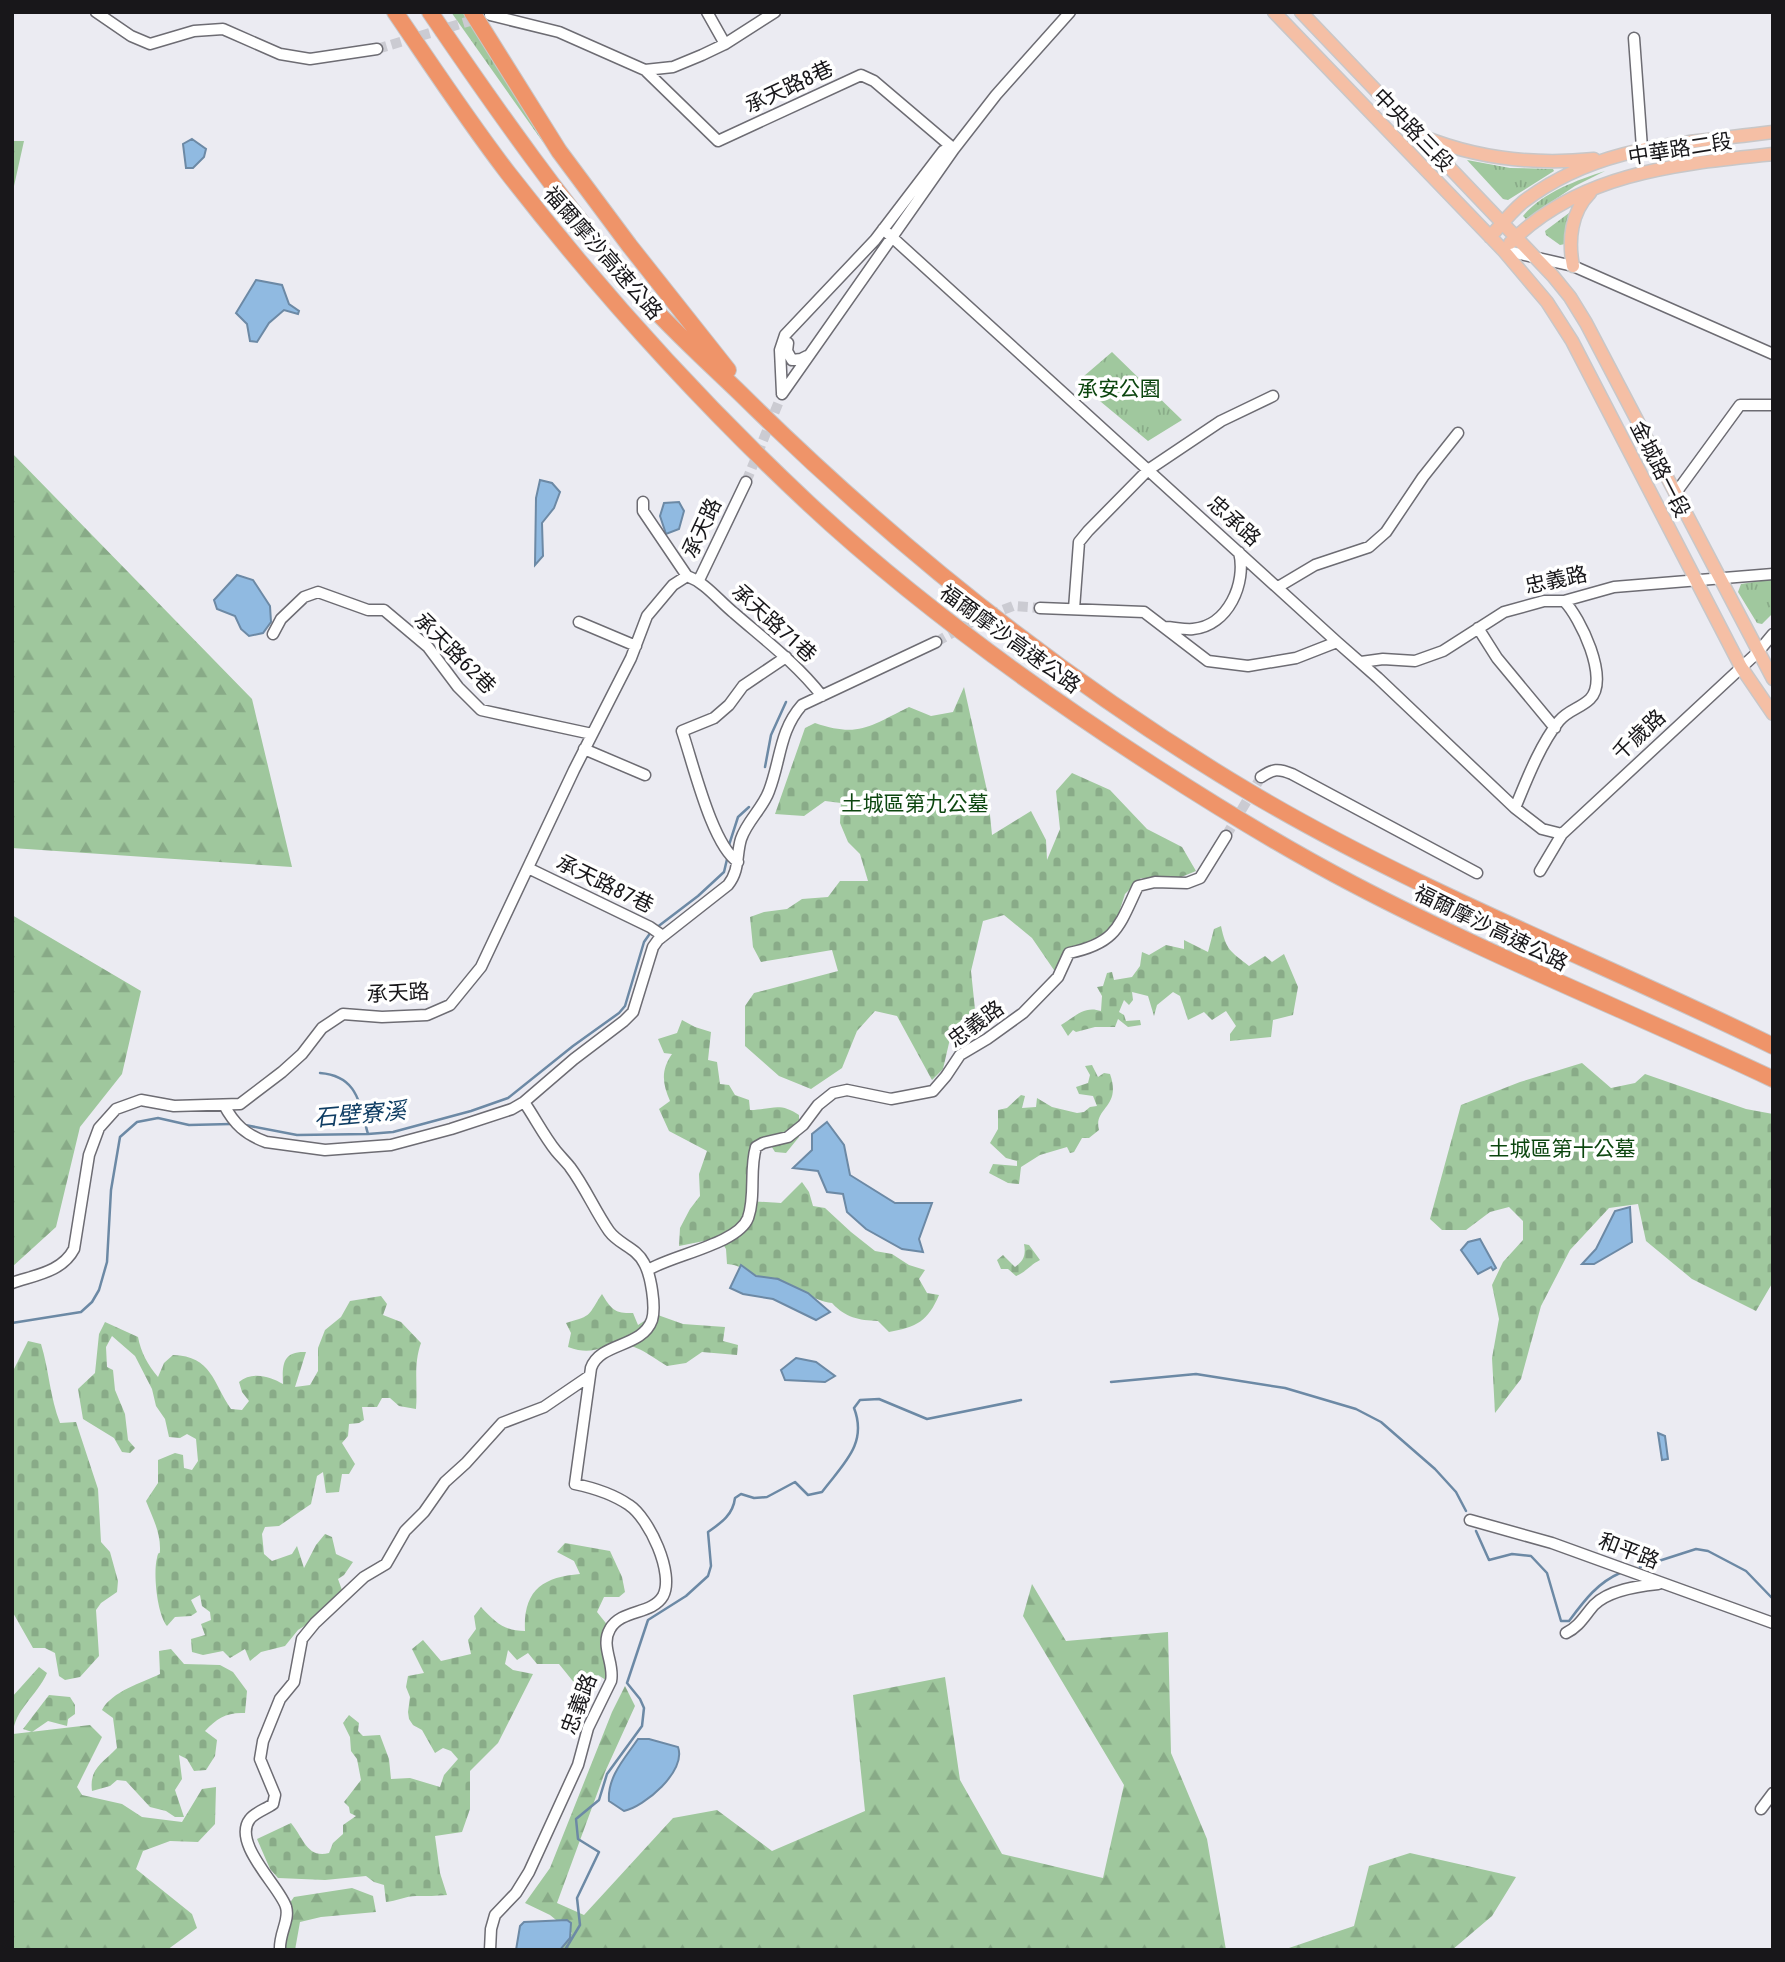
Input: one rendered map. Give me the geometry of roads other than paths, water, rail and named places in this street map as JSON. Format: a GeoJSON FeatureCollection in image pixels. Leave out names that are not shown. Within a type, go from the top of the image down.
{"type":"FeatureCollection","features":[{"type":"Feature","properties":{"kind":"highway","name":"福爾摩沙高速公路"},"geometry":{"type":"LineString","coordinates":[[395,12],[507,172],[615,302],[702,398],[810,505],[903,585],[1019,675],[1235,818],[1352,884],[1527,970],[1773,1079]]}},
{"type":"Feature","properties":{"kind":"highway","name":"福爾摩沙高速公路"},"geometry":{"type":"LineString","coordinates":[[430,12],[535,160],[645,299],[764,416],[923,559],[1033,646],[1142,724],[1252,793],[1370,858],[1536,939],[1773,1046]]}},
{"type":"Feature","properties":{"kind":"highway"},"geometry":{"type":"LineString","coordinates":[[472,12],[559,151],[629,245],[764,416]]}},
{"type":"Feature","properties":{"kind":"main road","name":"中央路三段"},"geometry":{"type":"LineString","coordinates":[[1301,12],[1534,256]]}},
{"type":"Feature","properties":{"kind":"main road","name":"中央路三段"},"geometry":{"type":"LineString","coordinates":[[1279,14],[1503,250]]}},
{"type":"Feature","properties":{"kind":"main road","name":"中華路二段"},"geometry":{"type":"LineString","coordinates":[[1605,158],[1642,148],[1773,132]]}},
{"type":"Feature","properties":{"kind":"main road"},"geometry":{"type":"LineString","coordinates":[[1417,134],[1453,149],[1498,158],[1562,162],[1605,158]]}},
{"type":"Feature","properties":{"kind":"main road","name":"中華路二段"},"geometry":{"type":"LineString","coordinates":[[1503,250],[1551,210],[1595,187],[1620,178],[1651,171],[1773,154]]}},
{"type":"Feature","properties":{"kind":"main road"},"geometry":{"type":"LineString","coordinates":[[1490,237],[1523,202],[1605,158]]}},
{"type":"Feature","properties":{"kind":"main road"},"geometry":{"type":"LineString","coordinates":[[1573,266],[1571,232],[1583,200],[1595,187]]}},
{"type":"Feature","properties":{"kind":"main road","name":"金城路一段"},"geometry":{"type":"LineString","coordinates":[[1503,250],[1547,302],[1572,341],[1741,667],[1773,713]]}},
{"type":"Feature","properties":{"kind":"main road","name":"金城路一段"},"geometry":{"type":"LineString","coordinates":[[1534,256],[1578,310],[1773,679]]}},
{"type":"Feature","properties":{"kind":"street"},"geometry":{"type":"LineString","coordinates":[[96,12],[131,36],[150,44],[194,31],[223,29],[280,54],[310,59],[377,49]]}},
{"type":"Feature","properties":{"kind":"street"},"geometry":{"type":"LineString","coordinates":[[707,12],[725,44]]}},
{"type":"Feature","properties":{"kind":"street"},"geometry":{"type":"LineString","coordinates":[[490,15],[559,32],[645,71],[673,67],[725,44],[775,12]]}},
{"type":"Feature","properties":{"kind":"street"},"geometry":{"type":"LineString","coordinates":[[888,232],[785,335],[780,350],[782,394],[888,232],[996,96],[1067,16],[1054,12]]}},
{"type":"Feature","properties":{"kind":"street"},"geometry":{"type":"LineString","coordinates":[[1634,38],[1642,148]]}},
{"type":"Feature","properties":{"kind":"street","name":"承天路8巷"},"geometry":{"type":"LineString","coordinates":[[645,71],[718,141],[861,75],[874,81],[954,149]]}},
{"type":"Feature","properties":{"kind":"street","name":"忠承路"},"geometry":{"type":"LineString","coordinates":[[888,232],[1516,808],[1542,830],[1562,834]]}},
{"type":"Feature","properties":{"kind":"street"},"geometry":{"type":"LineString","coordinates":[[1503,250],[1573,266],[1773,354]]}},
{"type":"Feature","properties":{"kind":"street"},"geometry":{"type":"LineString","coordinates":[[801,319],[790,338],[787,351],[792,360],[807,356]]}},
{"type":"Feature","properties":{"kind":"street"},"geometry":{"type":"LineString","coordinates":[[782,361],[787,368],[796,372]]}},
{"type":"Feature","properties":{"kind":"street"},"geometry":{"type":"LineString","coordinates":[[1074,610],[1079,542],[1148,470],[1221,422],[1273,397]]}},
{"type":"Feature","properties":{"kind":"street"},"geometry":{"type":"LineString","coordinates":[[1675,494],[1740,405],[1773,405]]}},
{"type":"Feature","properties":{"kind":"street"},"geometry":{"type":"LineString","coordinates":[[1278,587],[1314,565],[1369,547],[1386,532],[1423,477],[1458,433]]}},
{"type":"Feature","properties":{"kind":"street","name":"承天路"},"geometry":{"type":"LineString","coordinates":[[12,1283],[52,1270],[69,1259],[74,1249],[89,1155],[99,1128],[116,1109],[141,1100],[174,1106],[240,1104],[302,1054],[322,1028],[343,1014],[382,1017],[427,1015],[450,1005],[481,967],[636,646],[647,616],[673,585],[687,576],[699,580],[746,482]]}},
{"type":"Feature","properties":{"kind":"street"},"geometry":{"type":"LineString","coordinates":[[643,502],[642,511],[687,576]]}},
{"type":"Feature","properties":{"kind":"street"},"geometry":{"type":"LineString","coordinates":[[1165,627],[1195,629],[1209,623],[1230,607],[1240,576],[1242,563],[1239,552]]}},
{"type":"Feature","properties":{"kind":"street","name":"忠義路"},"geometry":{"type":"LineString","coordinates":[[1361,663],[1383,659],[1415,661],[1443,651],[1504,612],[1544,601],[1563,601],[1614,587],[1773,574]]}},
{"type":"Feature","properties":{"kind":"street","name":"承天路71巷"},"geometry":{"type":"LineString","coordinates":[[699,580],[733,613],[804,673],[822,696]]}},
{"type":"Feature","properties":{"kind":"street","name":"承天路62巷"},"geometry":{"type":"LineString","coordinates":[[273,634],[281,619],[304,597],[318,592],[368,610],[384,610],[428,647],[458,687],[481,710],[592,734]]}},
{"type":"Feature","properties":{"kind":"street"},"geometry":{"type":"LineString","coordinates":[[1516,808],[1536,761],[1555,729],[1569,711],[1589,700],[1595,692],[1597,677],[1581,623],[1563,601]]}},
{"type":"Feature","properties":{"kind":"street"},"geometry":{"type":"LineString","coordinates":[[1040,608],[1144,612],[1208,660],[1248,666],[1296,658],[1336,642]]}},
{"type":"Feature","properties":{"kind":"street"},"geometry":{"type":"LineString","coordinates":[[579,622],[636,646]]}},
{"type":"Feature","properties":{"kind":"street"},"geometry":{"type":"LineString","coordinates":[[1478,628],[1497,658],[1555,729]]}},
{"type":"Feature","properties":{"kind":"street","name":"千歲路"},"geometry":{"type":"LineString","coordinates":[[1540,870],[1562,834],[1758,652],[1773,634]]}},
{"type":"Feature","properties":{"kind":"street"},"geometry":{"type":"LineString","coordinates":[[223,1105],[233,1121],[248,1135],[266,1142],[313,1149],[391,1145],[451,1129],[524,1102],[633,1012],[657,931],[728,885],[735,876],[735,860],[741,840],[768,793],[790,718],[802,705],[936,642]]}},
{"type":"Feature","properties":{"kind":"street"},"geometry":{"type":"LineString","coordinates":[[735,860],[718,837],[682,732],[714,718],[729,705],[743,686],[786,657]]}},
{"type":"Feature","properties":{"kind":"street"},"geometry":{"type":"LineString","coordinates":[[584,749],[645,775]]}},
{"type":"Feature","properties":{"kind":"street"},"geometry":{"type":"LineString","coordinates":[[1261,777],[1280,769],[1292,774],[1477,873]]}},
{"type":"Feature","properties":{"kind":"street","name":"忠義路"},"geometry":{"type":"LineString","coordinates":[[648,1270],[659,1263],[712,1245],[736,1232],[747,1220],[752,1192],[751,1164],[756,1147],[788,1137],[833,1093],[847,1090],[891,1099],[933,1091],[960,1055],[1023,1013],[1058,977],[1069,953],[1088,949],[1110,937],[1123,920],[1138,886],[1155,882],[1187,883],[1200,878],[1226,836]]}},
{"type":"Feature","properties":{"kind":"street","name":"承天路87巷"},"geometry":{"type":"LineString","coordinates":[[528,868],[657,931]]}},
{"type":"Feature","properties":{"kind":"street"},"geometry":{"type":"LineString","coordinates":[[280,1950],[279,1937],[286,1924],[286,1907],[264,1875],[245,1831],[250,1819],[272,1804],[275,1795],[260,1759],[263,1741],[280,1699],[294,1682],[302,1639],[315,1623],[365,1577],[386,1564],[405,1531],[424,1512],[445,1482],[502,1423],[544,1407],[588,1377],[594,1360],[636,1338],[652,1320],[648,1270],[638,1253],[608,1230],[570,1167],[555,1150],[524,1102]]}},
{"type":"Feature","properties":{"kind":"street","name":"忠義路"},"geometry":{"type":"LineString","coordinates":[[490,1950],[495,1915],[516,1893],[529,1872],[578,1765],[587,1728],[611,1681],[606,1647],[609,1630],[617,1620],[656,1603],[663,1595],[667,1578],[666,1565],[640,1515],[631,1506],[598,1489],[575,1484],[588,1377]]}},
{"type":"Feature","properties":{"kind":"street","name":"和平路"},"geometry":{"type":"LineString","coordinates":[[1471,1520],[1552,1543],[1773,1623]]}},
{"type":"Feature","properties":{"kind":"street"},"geometry":{"type":"LineString","coordinates":[[1566,1633],[1575,1629],[1596,1603],[1609,1596],[1661,1583]]}},
{"type":"Feature","properties":{"kind":"street"},"geometry":{"type":"LineString","coordinates":[[1761,1809],[1773,1793]]}},
{"type":"Feature","properties":{"kind":"water"},"geometry":{"type":"Polygon","coordinates":[[[192,139],[206,149],[204,157],[193,168],[186,168],[183,144],[192,139]]]}},
{"type":"Feature","properties":{"kind":"water"},"geometry":{"type":"Polygon","coordinates":[[[256,280],[282,285],[289,304],[299,311],[298,314],[284,310],[269,323],[257,342],[250,341],[247,324],[236,313],[256,280]]]}},
{"type":"Feature","properties":{"kind":"water"},"geometry":{"type":"Polygon","coordinates":[[[540,480],[552,483],[560,492],[554,508],[542,523],[543,556],[535,565],[536,498],[540,480]]]}},
{"type":"Feature","properties":{"kind":"water"},"geometry":{"type":"Polygon","coordinates":[[[679,502],[684,511],[679,529],[666,534],[660,516],[664,503],[679,502]]]}},
{"type":"Feature","properties":{"kind":"water"},"geometry":{"type":"Polygon","coordinates":[[[237,575],[253,580],[270,606],[271,622],[263,633],[249,636],[241,629],[235,616],[217,609],[214,600],[237,575]]]}},
{"type":"Feature","properties":{"kind":"water"},"geometry":{"type":"Polygon","coordinates":[[[827,1122],[844,1145],[850,1175],[895,1203],[932,1203],[919,1239],[923,1252],[902,1249],[866,1229],[847,1212],[843,1194],[827,1192],[818,1171],[793,1168],[812,1150],[812,1134],[827,1122]]]}},
{"type":"Feature","properties":{"kind":"water"},"geometry":{"type":"Polygon","coordinates":[[[1630,1207],[1632,1242],[1594,1264],[1582,1264],[1596,1249],[1615,1211],[1630,1207]]]}},
{"type":"Feature","properties":{"kind":"water"},"geometry":{"type":"Polygon","coordinates":[[[1480,1239],[1496,1268],[1493,1270],[1491,1267],[1478,1274],[1461,1250],[1468,1242],[1480,1239]]]}},
{"type":"Feature","properties":{"kind":"water"},"geometry":{"type":"Polygon","coordinates":[[[741,1265],[756,1276],[778,1279],[808,1293],[830,1312],[816,1320],[773,1299],[743,1294],[730,1288],[741,1265]]]}},
{"type":"Feature","properties":{"kind":"water"},"geometry":{"type":"Polygon","coordinates":[[[796,1358],[816,1362],[835,1376],[825,1382],[785,1380],[781,1370],[796,1358]]]}},
{"type":"Feature","properties":{"kind":"water"},"geometry":{"type":"Polygon","coordinates":[[[1658,1433],[1665,1436],[1668,1459],[1662,1460],[1658,1433]]]}},
{"type":"Feature","properties":{"kind":"water"},"geometry":{"type":"Polygon","coordinates":[[[638,1739],[649,1739],[678,1747],[679,1756],[676,1767],[662,1786],[642,1803],[624,1811],[609,1801],[609,1792],[618,1768],[638,1739]]]}},
{"type":"Feature","properties":{"kind":"water"},"geometry":{"type":"Polygon","coordinates":[[[567,1920],[571,1923],[570,1938],[560,1950],[516,1950],[520,1926],[524,1922],[567,1920]]]}},
{"type":"Feature","properties":{"kind":"waterway","name":"石壁寮溪"},"geometry":{"type":"LineString","coordinates":[[765,767],[771,735],[786,702]]}},
{"type":"Feature","properties":{"kind":"waterway","name":"石壁寮溪"},"geometry":{"type":"LineString","coordinates":[[729,845],[738,817],[749,807]]}},
{"type":"Feature","properties":{"kind":"waterway","name":"石壁寮溪"},"geometry":{"type":"LineString","coordinates":[[656,928],[724,872],[728,855]]}},
{"type":"Feature","properties":{"kind":"waterway","name":"石壁寮溪"},"geometry":{"type":"LineString","coordinates":[[245,1125],[297,1135],[393,1132],[508,1098],[619,1013],[625,1006],[644,942],[651,932]]}},
{"type":"Feature","properties":{"kind":"waterway"},"geometry":{"type":"LineString","coordinates":[[320,1073],[333,1075],[350,1085],[359,1102],[368,1134]]}},
{"type":"Feature","properties":{"kind":"waterway","name":"石壁寮溪"},"geometry":{"type":"LineString","coordinates":[[12,1323],[81,1312],[92,1302],[99,1290],[107,1262],[111,1190],[120,1137],[137,1122],[158,1118],[189,1125],[231,1124]]}},
{"type":"Feature","properties":{"kind":"waterway"},"geometry":{"type":"LineString","coordinates":[[1111,1382],[1196,1374],[1285,1388],[1356,1409],[1381,1422],[1435,1469],[1456,1492],[1466,1511]]}},
{"type":"Feature","properties":{"kind":"waterway"},"geometry":{"type":"LineString","coordinates":[[565,1950],[580,1925],[577,1898],[599,1852],[578,1839],[576,1819],[599,1800],[607,1774],[642,1726],[644,1708],[627,1683],[648,1620],[686,1596],[708,1576],[711,1566],[708,1532],[729,1514],[735,1498],[741,1494],[754,1498],[767,1497],[795,1482],[808,1495],[822,1492],[845,1463],[856,1443],[858,1421],[854,1408],[860,1400],[879,1399],[927,1419],[1021,1400]]}},
{"type":"Feature","properties":{"kind":"waterway"},"geometry":{"type":"LineString","coordinates":[[1476,1531],[1489,1560],[1512,1554],[1531,1556],[1547,1573],[1561,1621],[1569,1621],[1598,1587],[1620,1573]]}},
{"type":"Feature","properties":{"kind":"waterway"},"geometry":{"type":"LineString","coordinates":[[1640,1567],[1696,1549],[1708,1551],[1746,1571],[1773,1599]]}},
{"type":"Feature","properties":{"kind":"tunnel"},"geometry":{"type":"LineString","coordinates":[[377,49],[490,15]]}},
{"type":"Feature","properties":{"kind":"tunnel"},"geometry":{"type":"LineString","coordinates":[[746,482],[782,394]]}},
{"type":"Feature","properties":{"kind":"tunnel"},"geometry":{"type":"LineString","coordinates":[[936,642],[972,622],[1013,606],[1040,608]]}},
{"type":"Feature","properties":{"kind":"tunnel"},"geometry":{"type":"LineString","coordinates":[[1226,836],[1261,777]]}},
{"type":"Feature","properties":{"kind":"park label","name":"承安公園"},"geometry":{"type":"Point","coordinates":[1119,389]}},
{"type":"Feature","properties":{"kind":"park label","name":"土城區第九公墓"},"geometry":{"type":"Point","coordinates":[915,804]}},
{"type":"Feature","properties":{"kind":"park label","name":"土城區第十公墓"},"geometry":{"type":"Point","coordinates":[1562,1149]}}]}
